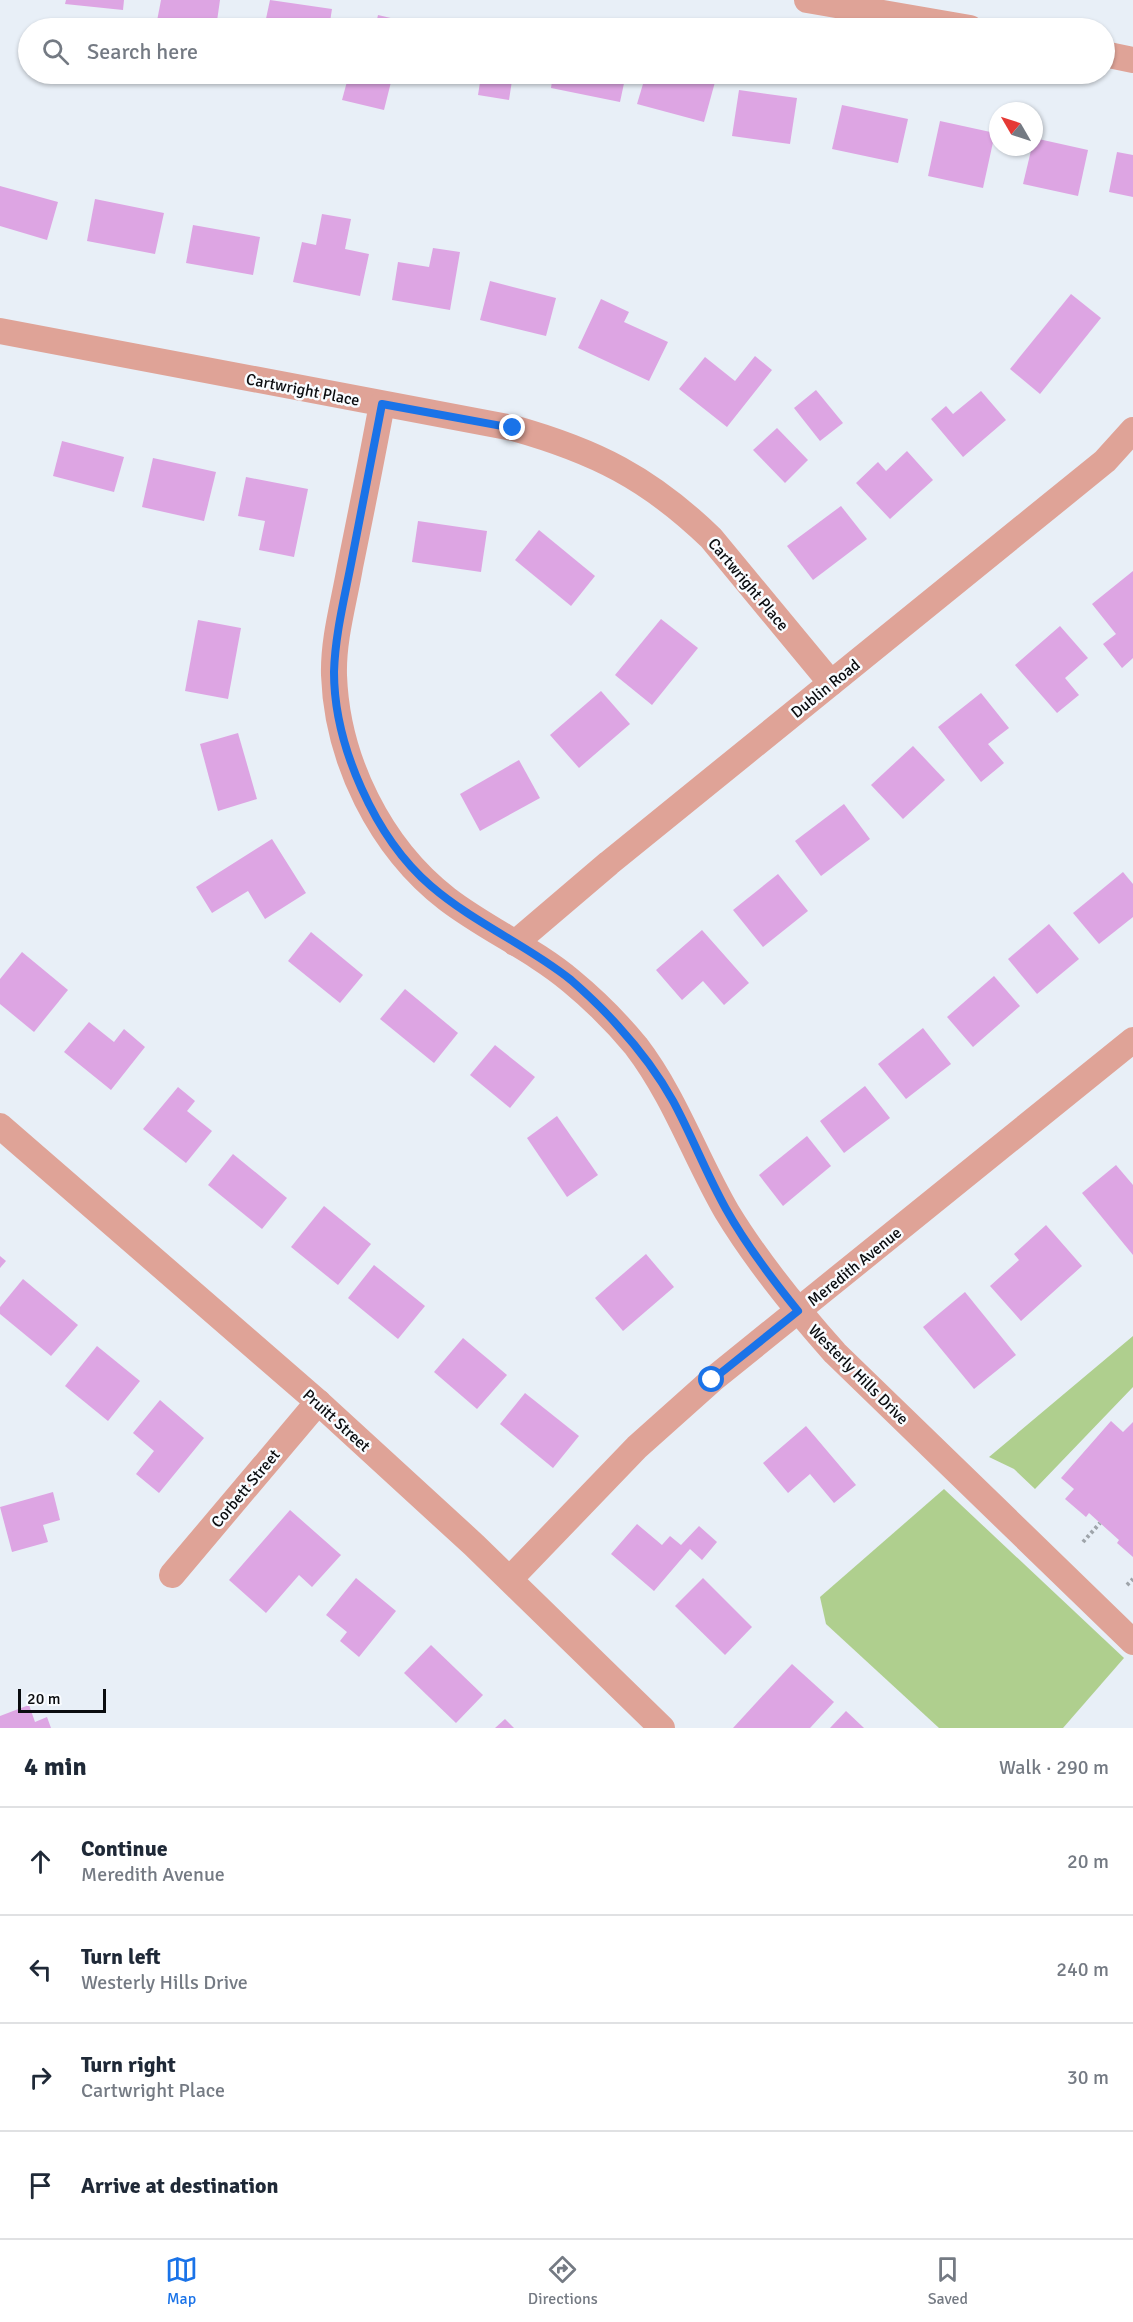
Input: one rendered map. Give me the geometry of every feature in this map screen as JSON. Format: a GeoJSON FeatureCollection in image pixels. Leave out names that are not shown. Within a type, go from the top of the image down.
{"type":"FeatureCollection","features":[{"type":"Feature","properties":{"kind":"street"},"geometry":{"type":"LineString","coordinates":[[807,0],[912,18]]}},
{"type":"Feature","properties":{"kind":"street"},"geometry":{"type":"LineString","coordinates":[[1115,56],[1133,60]]}},
{"type":"Feature","properties":{"kind":"street","name":"Cartwright Place"},"geometry":{"type":"LineString","coordinates":[[0,331],[513,428],[568,444],[645,482],[711,538],[831,683]]}},
{"type":"Feature","properties":{"kind":"street","name":"Westerly Hills Drive"},"geometry":{"type":"LineString","coordinates":[[382,404],[337,634],[334,674],[339,715],[351,760],[369,806],[382,828],[429,885],[469,915],[571,980],[636,1047],[672,1099],[726,1210],[763,1267],[798,1311],[835,1353],[1133,1642]]}},
{"type":"Feature","properties":{"kind":"street","name":"Dublin Road"},"geometry":{"type":"LineString","coordinates":[[515,943],[1105,461],[1133,430]]}},
{"type":"Feature","properties":{"kind":"street","name":"Meredith Avenue"},"geometry":{"type":"LineString","coordinates":[[510,1579],[637,1447],[712,1380],[1133,1040]]}},
{"type":"Feature","properties":{"kind":"street","name":"Pruitt Street"},"geometry":{"type":"LineString","coordinates":[[0,1126],[318,1402],[510,1579],[662,1728]]}},
{"type":"Feature","properties":{"kind":"street","name":"Corbett Street"},"geometry":{"type":"LineString","coordinates":[[172,1575],[318,1402]]}},
{"type":"Feature","properties":{"kind":"path"},"geometry":{"type":"LineString","coordinates":[[1083,1542],[1100,1523]]}},
{"type":"Feature","properties":{"kind":"path"},"geometry":{"type":"LineString","coordinates":[[1127,1585],[1133,1579]]}},
{"type":"Feature","properties":{"kind":"green space"},"geometry":{"type":"Polygon","coordinates":[[[1133,1336],[1133,1387],[1035,1489],[1014,1469],[989,1457],[1133,1336]]]}},
{"type":"Feature","properties":{"kind":"green space"},"geometry":{"type":"Polygon","coordinates":[[[944,1489],[1124,1658],[1063,1728],[939,1728],[826,1624],[820,1597],[944,1489]]]}},
{"type":"Feature","properties":{"kind":"building"},"geometry":{"type":"Polygon","coordinates":[[[66,0],[124,0],[123,10],[65,4],[66,0]]]}},
{"type":"Feature","properties":{"kind":"building"},"geometry":{"type":"Polygon","coordinates":[[[161,0],[220,0],[217,18],[158,18],[161,0]]]}},
{"type":"Feature","properties":{"kind":"building"},"geometry":{"type":"Polygon","coordinates":[[[270,0],[332,9],[331,18],[266,18],[270,0]]]}},
{"type":"Feature","properties":{"kind":"building"},"geometry":{"type":"Polygon","coordinates":[[[346,84],[390,84],[384,110],[342,100],[346,84]]]}},
{"type":"Feature","properties":{"kind":"building"},"geometry":{"type":"Polygon","coordinates":[[[480,84],[511,84],[509,100],[478,95],[480,84]]]}},
{"type":"Feature","properties":{"kind":"building"},"geometry":{"type":"Polygon","coordinates":[[[552,84],[624,84],[620,102],[551,88],[552,84]]]}},
{"type":"Feature","properties":{"kind":"building"},"geometry":{"type":"Polygon","coordinates":[[[643,84],[714,84],[704,122],[637,104],[643,84]]]}},
{"type":"Feature","properties":{"kind":"building"},"geometry":{"type":"Polygon","coordinates":[[[739,90],[797,98],[790,144],[732,136],[739,90]]]}},
{"type":"Feature","properties":{"kind":"building"},"geometry":{"type":"Polygon","coordinates":[[[842,105],[908,119],[898,163],[832,149],[842,105]]]}},
{"type":"Feature","properties":{"kind":"building"},"geometry":{"type":"Polygon","coordinates":[[[940,121],[989,132],[990,156],[983,188],[928,176],[940,121]]]}},
{"type":"Feature","properties":{"kind":"building"},"geometry":{"type":"Polygon","coordinates":[[[1043,140],[1088,150],[1078,196],[1023,184],[1030,156],[1043,156],[1043,140]]]}},
{"type":"Feature","properties":{"kind":"building"},"geometry":{"type":"Polygon","coordinates":[[[1117,152],[1133,155],[1133,197],[1109,192],[1117,152]]]}},
{"type":"Feature","properties":{"kind":"building"},"geometry":{"type":"Polygon","coordinates":[[[0,186],[58,202],[47,240],[0,226],[0,186]]]}},
{"type":"Feature","properties":{"kind":"building"},"geometry":{"type":"Polygon","coordinates":[[[95,199],[164,213],[155,254],[87,241],[95,199]]]}},
{"type":"Feature","properties":{"kind":"building"},"geometry":{"type":"Polygon","coordinates":[[[322,214],[351,219],[345,249],[369,254],[360,296],[293,282],[302,242],[316,245],[322,214]]]}},
{"type":"Feature","properties":{"kind":"building"},"geometry":{"type":"Polygon","coordinates":[[[193,225],[260,237],[253,275],[186,263],[193,225]]]}},
{"type":"Feature","properties":{"kind":"building"},"geometry":{"type":"Polygon","coordinates":[[[433,248],[460,252],[450,310],[392,300],[398,262],[429,267],[433,248]]]}},
{"type":"Feature","properties":{"kind":"building"},"geometry":{"type":"Polygon","coordinates":[[[490,281],[556,298],[546,336],[480,320],[490,281]]]}},
{"type":"Feature","properties":{"kind":"building"},"geometry":{"type":"Polygon","coordinates":[[[1071,294],[1101,318],[1040,394],[1010,369],[1071,294]]]}},
{"type":"Feature","properties":{"kind":"building"},"geometry":{"type":"Polygon","coordinates":[[[601,299],[629,312],[624,322],[668,342],[649,381],[578,348],[601,299]]]}},
{"type":"Feature","properties":{"kind":"building"},"geometry":{"type":"Polygon","coordinates":[[[755,356],[772,370],[727,427],[679,389],[705,357],[735,381],[755,356]]]}},
{"type":"Feature","properties":{"kind":"building"},"geometry":{"type":"Polygon","coordinates":[[[816,390],[843,423],[820,441],[794,408],[816,390]]]}},
{"type":"Feature","properties":{"kind":"building"},"geometry":{"type":"Polygon","coordinates":[[[981,391],[1006,420],[963,457],[931,419],[946,406],[953,414],[981,391]]]}},
{"type":"Feature","properties":{"kind":"building"},"geometry":{"type":"Polygon","coordinates":[[[777,428],[808,460],[785,483],[753,450],[777,428]]]}},
{"type":"Feature","properties":{"kind":"building"},"geometry":{"type":"Polygon","coordinates":[[[62,441],[124,457],[114,492],[53,476],[62,441]]]}},
{"type":"Feature","properties":{"kind":"building"},"geometry":{"type":"Polygon","coordinates":[[[907,451],[933,480],[890,519],[856,483],[878,462],[886,471],[907,451]]]}},
{"type":"Feature","properties":{"kind":"building"},"geometry":{"type":"Polygon","coordinates":[[[153,458],[216,472],[204,521],[142,507],[153,458]]]}},
{"type":"Feature","properties":{"kind":"building"},"geometry":{"type":"Polygon","coordinates":[[[246,477],[308,489],[294,557],[259,550],[265,521],[238,516],[246,477]]]}},
{"type":"Feature","properties":{"kind":"building"},"geometry":{"type":"Polygon","coordinates":[[[841,506],[867,539],[813,580],[787,546],[841,506]]]}},
{"type":"Feature","properties":{"kind":"building"},"geometry":{"type":"Polygon","coordinates":[[[418,521],[487,531],[481,572],[412,562],[418,521]]]}},
{"type":"Feature","properties":{"kind":"building"},"geometry":{"type":"Polygon","coordinates":[[[539,530],[595,576],[571,606],[515,560],[539,530]]]}},
{"type":"Feature","properties":{"kind":"building"},"geometry":{"type":"Polygon","coordinates":[[[1133,571],[1133,658],[1122,668],[1103,644],[1116,634],[1092,604],[1133,571]]]}},
{"type":"Feature","properties":{"kind":"building"},"geometry":{"type":"Polygon","coordinates":[[[661,619],[698,648],[652,705],[615,675],[661,619]]]}},
{"type":"Feature","properties":{"kind":"building"},"geometry":{"type":"Polygon","coordinates":[[[198,620],[241,628],[228,699],[185,691],[198,620]]]}},
{"type":"Feature","properties":{"kind":"building"},"geometry":{"type":"Polygon","coordinates":[[[1060,626],[1088,658],[1065,678],[1079,695],[1057,713],[1015,665],[1060,626]]]}},
{"type":"Feature","properties":{"kind":"building"},"geometry":{"type":"Polygon","coordinates":[[[601,691],[630,724],[579,768],[550,735],[601,691]]]}},
{"type":"Feature","properties":{"kind":"building"},"geometry":{"type":"Polygon","coordinates":[[[981,693],[1009,728],[988,744],[1004,763],[981,782],[938,727],[981,693]]]}},
{"type":"Feature","properties":{"kind":"building"},"geometry":{"type":"Polygon","coordinates":[[[238,733],[257,799],[218,811],[200,744],[238,733]]]}},
{"type":"Feature","properties":{"kind":"building"},"geometry":{"type":"Polygon","coordinates":[[[913,746],[945,780],[903,819],[871,785],[913,746]]]}},
{"type":"Feature","properties":{"kind":"building"},"geometry":{"type":"Polygon","coordinates":[[[519,760],[540,798],[480,831],[460,794],[519,760]]]}},
{"type":"Feature","properties":{"kind":"building"},"geometry":{"type":"Polygon","coordinates":[[[844,804],[870,839],[821,876],[795,841],[844,804]]]}},
{"type":"Feature","properties":{"kind":"building"},"geometry":{"type":"Polygon","coordinates":[[[272,839],[306,893],[265,919],[248,891],[212,913],[196,887],[272,839]]]}},
{"type":"Feature","properties":{"kind":"building"},"geometry":{"type":"Polygon","coordinates":[[[1123,872],[1133,884],[1133,917],[1099,944],[1073,913],[1123,872]]]}},
{"type":"Feature","properties":{"kind":"building"},"geometry":{"type":"Polygon","coordinates":[[[778,874],[808,911],[763,947],[733,910],[778,874]]]}},
{"type":"Feature","properties":{"kind":"building"},"geometry":{"type":"Polygon","coordinates":[[[1049,924],[1079,959],[1037,994],[1008,959],[1049,924]]]}},
{"type":"Feature","properties":{"kind":"building"},"geometry":{"type":"Polygon","coordinates":[[[702,930],[749,983],[724,1005],[703,981],[682,1000],[656,970],[702,930]]]}},
{"type":"Feature","properties":{"kind":"building"},"geometry":{"type":"Polygon","coordinates":[[[311,932],[363,975],[340,1003],[288,961],[311,932]]]}},
{"type":"Feature","properties":{"kind":"building"},"geometry":{"type":"Polygon","coordinates":[[[22,952],[68,990],[34,1032],[0,1004],[0,979],[22,952]]]}},
{"type":"Feature","properties":{"kind":"building"},"geometry":{"type":"Polygon","coordinates":[[[994,976],[1020,1006],[973,1047],[947,1017],[994,976]]]}},
{"type":"Feature","properties":{"kind":"building"},"geometry":{"type":"Polygon","coordinates":[[[405,989],[458,1033],[434,1063],[380,1019],[405,989]]]}},
{"type":"Feature","properties":{"kind":"building"},"geometry":{"type":"Polygon","coordinates":[[[89,1022],[114,1042],[124,1029],[145,1047],[111,1090],[64,1052],[89,1022]]]}},
{"type":"Feature","properties":{"kind":"building"},"geometry":{"type":"Polygon","coordinates":[[[923,1028],[951,1064],[906,1099],[878,1064],[923,1028]]]}},
{"type":"Feature","properties":{"kind":"building"},"geometry":{"type":"Polygon","coordinates":[[[495,1045],[535,1077],[510,1108],[470,1075],[495,1045]]]}},
{"type":"Feature","properties":{"kind":"building"},"geometry":{"type":"Polygon","coordinates":[[[865,1086],[890,1118],[844,1153],[820,1121],[865,1086]]]}},
{"type":"Feature","properties":{"kind":"building"},"geometry":{"type":"Polygon","coordinates":[[[178,1087],[195,1101],[187,1111],[212,1131],[186,1163],[143,1129],[178,1087]]]}},
{"type":"Feature","properties":{"kind":"building"},"geometry":{"type":"Polygon","coordinates":[[[557,1116],[598,1175],[567,1197],[527,1138],[557,1116]]]}},
{"type":"Feature","properties":{"kind":"building"},"geometry":{"type":"Polygon","coordinates":[[[807,1136],[831,1166],[783,1206],[759,1175],[807,1136]]]}},
{"type":"Feature","properties":{"kind":"building"},"geometry":{"type":"Polygon","coordinates":[[[233,1154],[287,1198],[262,1229],[208,1185],[233,1154]]]}},
{"type":"Feature","properties":{"kind":"building"},"geometry":{"type":"Polygon","coordinates":[[[1116,1165],[1133,1185],[1133,1255],[1082,1193],[1116,1165]]]}},
{"type":"Feature","properties":{"kind":"building"},"geometry":{"type":"Polygon","coordinates":[[[324,1206],[371,1244],[338,1285],[291,1247],[324,1206]]]}},
{"type":"Feature","properties":{"kind":"building"},"geometry":{"type":"Polygon","coordinates":[[[1046,1225],[1082,1266],[1021,1321],[990,1286],[1019,1260],[1014,1254],[1046,1225]]]}},
{"type":"Feature","properties":{"kind":"building"},"geometry":{"type":"Polygon","coordinates":[[[646,1254],[674,1287],[623,1331],[595,1298],[646,1254]]]}},
{"type":"Feature","properties":{"kind":"building"},"geometry":{"type":"Polygon","coordinates":[[[0,1256],[6,1261],[0,1268],[0,1256]]]}},
{"type":"Feature","properties":{"kind":"building"},"geometry":{"type":"Polygon","coordinates":[[[374,1265],[425,1306],[398,1339],[348,1298],[374,1265]]]}},
{"type":"Feature","properties":{"kind":"building"},"geometry":{"type":"Polygon","coordinates":[[[23,1279],[78,1325],[51,1356],[0,1314],[0,1307],[23,1279]]]}},
{"type":"Feature","properties":{"kind":"building"},"geometry":{"type":"Polygon","coordinates":[[[965,1292],[1016,1355],[974,1389],[923,1327],[965,1292]]]}},
{"type":"Feature","properties":{"kind":"building"},"geometry":{"type":"Polygon","coordinates":[[[463,1338],[507,1375],[477,1409],[434,1372],[463,1338]]]}},
{"type":"Feature","properties":{"kind":"building"},"geometry":{"type":"Polygon","coordinates":[[[97,1346],[140,1381],[108,1421],[65,1386],[97,1346]]]}},
{"type":"Feature","properties":{"kind":"building"},"geometry":{"type":"Polygon","coordinates":[[[525,1393],[579,1436],[553,1468],[500,1424],[525,1393]]]}},
{"type":"Feature","properties":{"kind":"building"},"geometry":{"type":"Polygon","coordinates":[[[160,1400],[204,1438],[159,1493],[136,1474],[154,1451],[133,1433],[160,1400]]]}},
{"type":"Feature","properties":{"kind":"building"},"geometry":{"type":"Polygon","coordinates":[[[1111,1421],[1123,1432],[1133,1422],[1133,1557],[1117,1543],[1119,1540],[1089,1513],[1086,1517],[1065,1499],[1074,1489],[1061,1478],[1111,1421]]]}},
{"type":"Feature","properties":{"kind":"building"},"geometry":{"type":"Polygon","coordinates":[[[806,1426],[856,1485],[834,1503],[810,1474],[788,1493],[763,1463],[806,1426]]]}},
{"type":"Feature","properties":{"kind":"building"},"geometry":{"type":"Polygon","coordinates":[[[53,1492],[60,1520],[43,1525],[48,1542],[12,1552],[0,1507],[53,1492]]]}},
{"type":"Feature","properties":{"kind":"building"},"geometry":{"type":"Polygon","coordinates":[[[290,1510],[341,1555],[312,1587],[299,1575],[266,1613],[229,1580],[290,1510]]]}},
{"type":"Feature","properties":{"kind":"building"},"geometry":{"type":"Polygon","coordinates":[[[637,1524],[662,1545],[670,1536],[681,1545],[699,1526],[717,1542],[702,1560],[690,1549],[654,1591],[611,1554],[637,1524]]]}},
{"type":"Feature","properties":{"kind":"building"},"geometry":{"type":"Polygon","coordinates":[[[356,1578],[396,1611],[359,1657],[340,1641],[347,1632],[326,1615],[356,1578]]]}},
{"type":"Feature","properties":{"kind":"building"},"geometry":{"type":"Polygon","coordinates":[[[703,1578],[752,1627],[725,1655],[675,1606],[703,1578]]]}},
{"type":"Feature","properties":{"kind":"building"},"geometry":{"type":"Polygon","coordinates":[[[431,1645],[483,1695],[456,1723],[404,1673],[431,1645]]]}},
{"type":"Feature","properties":{"kind":"building"},"geometry":{"type":"Polygon","coordinates":[[[792,1664],[834,1702],[810,1728],[733,1728],[792,1664]]]}},
{"type":"Feature","properties":{"kind":"building"},"geometry":{"type":"Polygon","coordinates":[[[29,1705],[35,1722],[47,1717],[51,1728],[0,1728],[0,1716],[29,1705]]]}},
{"type":"Feature","properties":{"kind":"building"},"geometry":{"type":"Polygon","coordinates":[[[846,1711],[864,1728],[830,1728],[846,1711]]]}},
{"type":"Feature","properties":{"kind":"building"},"geometry":{"type":"Polygon","coordinates":[[[505,1719],[514,1728],[495,1728],[505,1719]]]}},
{"type":"Feature","properties":{"kind":"route"},"geometry":{"type":"LineString","coordinates":[[513,428],[382,404],[337,634],[334,674],[339,715],[351,760],[369,806],[382,828],[412,867],[429,885],[469,915],[571,980],[616,1023],[636,1047],[672,1099],[726,1210],[763,1267],[798,1311],[712,1380]]}}]}
